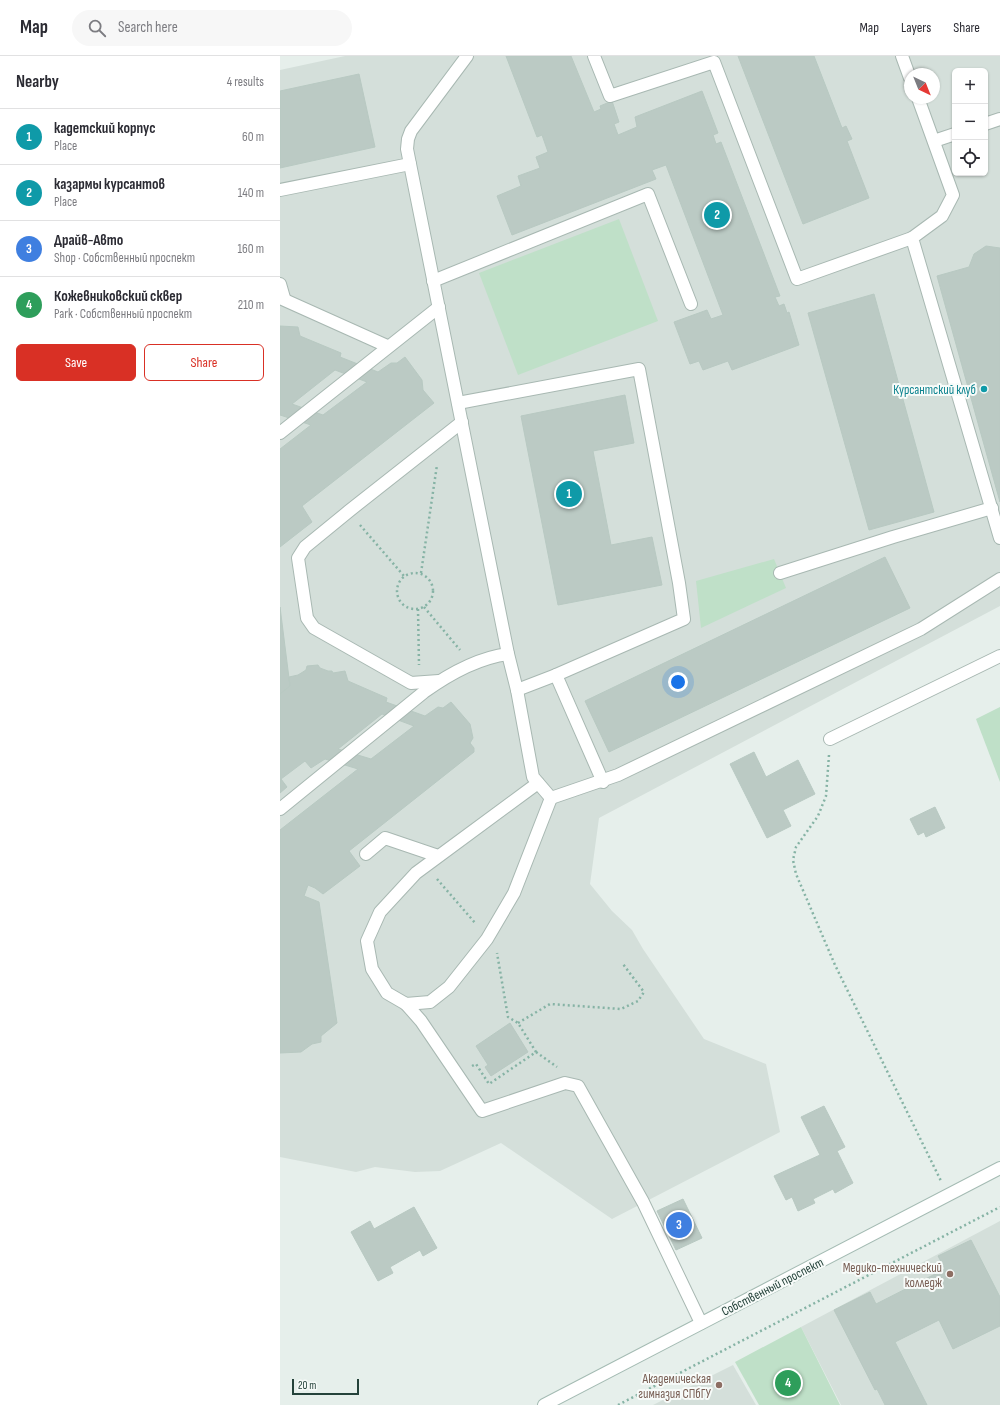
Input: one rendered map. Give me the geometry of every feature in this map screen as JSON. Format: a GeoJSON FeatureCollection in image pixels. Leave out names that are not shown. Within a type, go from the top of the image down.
{"type":"FeatureCollection","features":[{"type":"Feature","properties":{"kind":"street"},"geometry":{"type":"LineString","coordinates":[[467,56],[411,131],[408,139],[410,164],[508,654],[517,690],[533,777],[551,798]]}},
{"type":"Feature","properties":{"kind":"street"},"geometry":{"type":"LineString","coordinates":[[594,56],[610,96],[714,62],[797,279],[912,238],[942,216],[953,195],[920,104]]}},
{"type":"Feature","properties":{"kind":"street"},"geometry":{"type":"LineString","coordinates":[[902,56],[906,68]]}},
{"type":"Feature","properties":{"kind":"street"},"geometry":{"type":"LineString","coordinates":[[988,123],[1000,119]]}},
{"type":"Feature","properties":{"kind":"street"},"geometry":{"type":"LineString","coordinates":[[934,140],[952,135]]}},
{"type":"Feature","properties":{"kind":"street"},"geometry":{"type":"LineString","coordinates":[[280,190],[410,164]]}},
{"type":"Feature","properties":{"kind":"street"},"geometry":{"type":"LineString","coordinates":[[433,281],[648,194],[691,304]]}},
{"type":"Feature","properties":{"kind":"street"},"geometry":{"type":"LineString","coordinates":[[912,238],[1000,538]]}},
{"type":"Feature","properties":{"kind":"street"},"geometry":{"type":"LineString","coordinates":[[280,284],[282,298],[387,346]]}},
{"type":"Feature","properties":{"kind":"street"},"geometry":{"type":"LineString","coordinates":[[280,432],[438,307]]}},
{"type":"Feature","properties":{"kind":"street"},"geometry":{"type":"LineString","coordinates":[[458,403],[639,369],[679,583],[684,619],[556,675],[517,690]]}},
{"type":"Feature","properties":{"kind":"street"},"geometry":{"type":"LineString","coordinates":[[439,681],[411,683],[314,628],[307,618],[298,558],[305,548],[349,511],[462,422]]}},
{"type":"Feature","properties":{"kind":"street"},"geometry":{"type":"LineString","coordinates":[[780,573],[992,508]]}},
{"type":"Feature","properties":{"kind":"street"},"geometry":{"type":"LineString","coordinates":[[551,798],[603,782],[921,629],[1000,579]]}},
{"type":"Feature","properties":{"kind":"street"},"geometry":{"type":"LineString","coordinates":[[280,809],[447,675],[493,656],[508,654]]}},
{"type":"Feature","properties":{"kind":"street"},"geometry":{"type":"LineString","coordinates":[[830,739],[1000,656]]}},
{"type":"Feature","properties":{"kind":"street"},"geometry":{"type":"LineString","coordinates":[[556,675],[603,782]]}},
{"type":"Feature","properties":{"kind":"street"},"geometry":{"type":"LineString","coordinates":[[538,783],[416,873],[380,912],[367,941],[372,969],[387,993],[406,1004],[421,1021],[482,1112],[565,1083],[578,1086],[643,1202],[700,1323]]}},
{"type":"Feature","properties":{"kind":"street"},"geometry":{"type":"LineString","coordinates":[[406,1004],[430,1002],[449,987],[487,939],[514,892],[551,798]]}},
{"type":"Feature","properties":{"kind":"street"},"geometry":{"type":"LineString","coordinates":[[366,854],[385,838],[438,856]]}},
{"type":"Feature","properties":{"kind":"street","name":"Собственный проспект"},"geometry":{"type":"LineString","coordinates":[[544,1405],[1000,1168]]}},
{"type":"Feature","properties":{"kind":"path"},"geometry":{"type":"LineString","coordinates":[[421,573],[440,440]]}},
{"type":"Feature","properties":{"kind":"path"},"geometry":{"type":"LineString","coordinates":[[349,511],[404,576]]}},
{"type":"Feature","properties":{"kind":"path"},"geometry":{"type":"LineString","coordinates":[[409,573],[421,573],[431,580],[433,586],[432,598],[424,607],[418,609],[406,608],[398,599],[397,586],[404,576],[409,573]]}},
{"type":"Feature","properties":{"kind":"path"},"geometry":{"type":"LineString","coordinates":[[424,607],[473,664]]}},
{"type":"Feature","properties":{"kind":"path"},"geometry":{"type":"LineString","coordinates":[[418,609],[419,682]]}},
{"type":"Feature","properties":{"kind":"path"},"geometry":{"type":"LineString","coordinates":[[830,739],[826,796],[818,816],[796,847],[793,860],[796,874],[835,965],[948,1195]]}},
{"type":"Feature","properties":{"kind":"path"},"geometry":{"type":"LineString","coordinates":[[426,865],[470,915],[487,939],[495,945],[508,1017],[518,1023],[536,1052],[489,1084],[476,1064],[459,1076]]}},
{"type":"Feature","properties":{"kind":"path"},"geometry":{"type":"LineString","coordinates":[[518,1023],[550,1004],[621,1009],[638,1001],[644,992],[623,964]]}},
{"type":"Feature","properties":{"kind":"path"},"geometry":{"type":"LineString","coordinates":[[618,1405],[1000,1206]]}},
{"type":"Feature","properties":{"kind":"shaded area"},"geometry":{"type":"Polygon","coordinates":[[[345,56],[1000,56],[1000,606],[599,818],[590,884],[612,911],[632,930],[643,949],[704,1039],[766,1064],[780,1132],[612,1219],[501,1143],[440,1171],[415,1172],[375,1167],[356,1172],[280,1157],[280,70],[345,56]]]}},
{"type":"Feature","properties":{"kind":"shaded area","name":"Медико-технический колледж"},"geometry":{"type":"Polygon","coordinates":[[[1000,1221],[1000,1405],[841,1405],[801,1327],[1000,1221]]]}},
{"type":"Feature","properties":{"kind":"shaded area","name":"Академическая гимназия СПбГУ"},"geometry":{"type":"Polygon","coordinates":[[[733,1365],[756,1405],[653,1405],[733,1365]]]}},
{"type":"Feature","properties":{"kind":"green space"},"geometry":{"type":"Polygon","coordinates":[[[619,219],[658,321],[518,375],[479,273],[619,219]]]}},
{"type":"Feature","properties":{"kind":"green space"},"geometry":{"type":"Polygon","coordinates":[[[774,559],[786,588],[701,628],[696,581],[774,559]]]}},
{"type":"Feature","properties":{"kind":"green space"},"geometry":{"type":"Polygon","coordinates":[[[1000,707],[1000,782],[976,719],[1000,707]]]}},
{"type":"Feature","properties":{"kind":"green space"},"geometry":{"type":"Polygon","coordinates":[[[801,1327],[840,1405],[759,1405],[735,1362],[801,1327]]]}},
{"type":"Feature","properties":{"kind":"building"},"geometry":{"type":"Polygon","coordinates":[[[506,56],[571,56],[594,112],[601,109],[600,106],[612,101],[619,122],[614,124],[618,135],[637,127],[635,117],[702,91],[718,133],[713,135],[716,144],[721,142],[780,296],[775,297],[779,306],[784,304],[787,313],[789,312],[799,345],[732,370],[728,361],[703,370],[699,361],[690,364],[674,322],[707,310],[711,319],[723,315],[666,165],[652,170],[656,179],[512,235],[497,196],[521,186],[518,176],[540,168],[536,157],[548,152],[542,135],[537,137],[506,56]]]}},
{"type":"Feature","properties":{"kind":"building"},"geometry":{"type":"Polygon","coordinates":[[[738,56],[814,56],[842,128],[846,126],[852,139],[847,141],[869,198],[803,224],[738,56]]]}},
{"type":"Feature","properties":{"kind":"building"},"geometry":{"type":"Polygon","coordinates":[[[359,74],[375,147],[280,168],[280,91],[359,74]]]}},
{"type":"Feature","properties":{"kind":"building","name":"Курсантский клуб"},"geometry":{"type":"Polygon","coordinates":[[[986,246],[1000,248],[1000,502],[937,276],[969,267],[974,254],[986,246]]]}},
{"type":"Feature","properties":{"kind":"building"},"geometry":{"type":"Polygon","coordinates":[[[874,294],[934,512],[869,530],[808,313],[874,294]]]}},
{"type":"Feature","properties":{"kind":"building"},"geometry":{"type":"Polygon","coordinates":[[[280,326],[298,327],[300,336],[341,353],[340,357],[378,372],[391,363],[397,363],[405,357],[422,380],[423,390],[434,403],[302,506],[312,522],[280,547],[280,449],[311,425],[280,415],[280,326]],[[335,370],[292,404],[323,415],[367,382],[335,370]]]}},
{"type":"Feature","properties":{"kind":"building"},"geometry":{"type":"Polygon","coordinates":[[[625,395],[634,443],[593,451],[611,545],[652,537],[662,585],[558,605],[521,416],[625,395]]]}},
{"type":"Feature","properties":{"kind":"building"},"geometry":{"type":"Polygon","coordinates":[[[885,557],[910,608],[609,752],[585,701],[885,557]]]}},
{"type":"Feature","properties":{"kind":"building"},"geometry":{"type":"Polygon","coordinates":[[[280,607],[290,686],[280,694],[280,607]]]}},
{"type":"Feature","properties":{"kind":"building"},"geometry":{"type":"Polygon","coordinates":[[[318,665],[320,668],[332,671],[333,673],[345,671],[348,681],[387,698],[386,702],[425,716],[438,707],[443,708],[451,702],[470,724],[473,738],[470,743],[474,748],[474,752],[349,851],[360,866],[323,894],[308,885],[304,896],[319,902],[337,1023],[321,1036],[321,1042],[312,1044],[301,1052],[280,1053],[280,830],[358,769],[325,759],[311,768],[305,761],[281,779],[287,787],[280,793],[280,694],[290,686],[289,677],[298,675],[306,670],[307,666],[318,665]],[[382,714],[338,749],[371,759],[414,726],[382,714]]]}},
{"type":"Feature","properties":{"kind":"building"},"geometry":{"type":"Polygon","coordinates":[[[754,752],[766,777],[798,760],[815,794],[783,810],[791,826],[767,838],[730,764],[754,752]]]}},
{"type":"Feature","properties":{"kind":"building"},"geometry":{"type":"Polygon","coordinates":[[[935,807],[945,828],[926,837],[924,832],[918,835],[910,819],[935,807]]]}},
{"type":"Feature","properties":{"kind":"building"},"geometry":{"type":"Polygon","coordinates":[[[510,1023],[528,1052],[491,1076],[485,1067],[488,1065],[476,1046],[510,1023]]]}},
{"type":"Feature","properties":{"kind":"building"},"geometry":{"type":"Polygon","coordinates":[[[824,1106],[845,1147],[837,1151],[853,1183],[835,1193],[833,1189],[813,1199],[815,1203],[798,1211],[792,1197],[786,1200],[774,1176],[820,1155],[801,1117],[824,1106]]]}},
{"type":"Feature","properties":{"kind":"building"},"geometry":{"type":"Polygon","coordinates":[[[683,1199],[702,1238],[676,1250],[657,1211],[683,1199]]]}},
{"type":"Feature","properties":{"kind":"building"},"geometry":{"type":"Polygon","coordinates":[[[414,1207],[437,1248],[423,1256],[420,1250],[390,1267],[393,1273],[378,1281],[351,1232],[370,1221],[374,1229],[414,1207]]]}},
{"type":"Feature","properties":{"kind":"building"},"geometry":{"type":"Polygon","coordinates":[[[971,1240],[1000,1297],[1000,1326],[953,1349],[939,1320],[895,1342],[927,1405],[885,1405],[877,1389],[875,1390],[834,1310],[870,1292],[876,1304],[945,1269],[938,1256],[971,1240]]]}},
{"type":"Feature","properties":{"kind":"place","name":"казармы курсантов"},"geometry":{"type":"Point","coordinates":[717,215]}},
{"type":"Feature","properties":{"kind":"place","name":"Курсантский клуб"},"geometry":{"type":"Point","coordinates":[984,389]}},
{"type":"Feature","properties":{"kind":"place","name":"кадетский корпус"},"geometry":{"type":"Point","coordinates":[569,494]}},
{"type":"Feature","properties":{"kind":"place","name":"Драйв-Авто"},"geometry":{"type":"Point","coordinates":[679,1225]}},
{"type":"Feature","properties":{"kind":"place","name":"Медико-технический колледж"},"geometry":{"type":"Point","coordinates":[950,1274]}},
{"type":"Feature","properties":{"kind":"place","name":"Кожевниковский сквер"},"geometry":{"type":"Point","coordinates":[788,1383]}},
{"type":"Feature","properties":{"kind":"place","name":"Академическая гимназия СПбГУ"},"geometry":{"type":"Point","coordinates":[719,1385]}}]}
